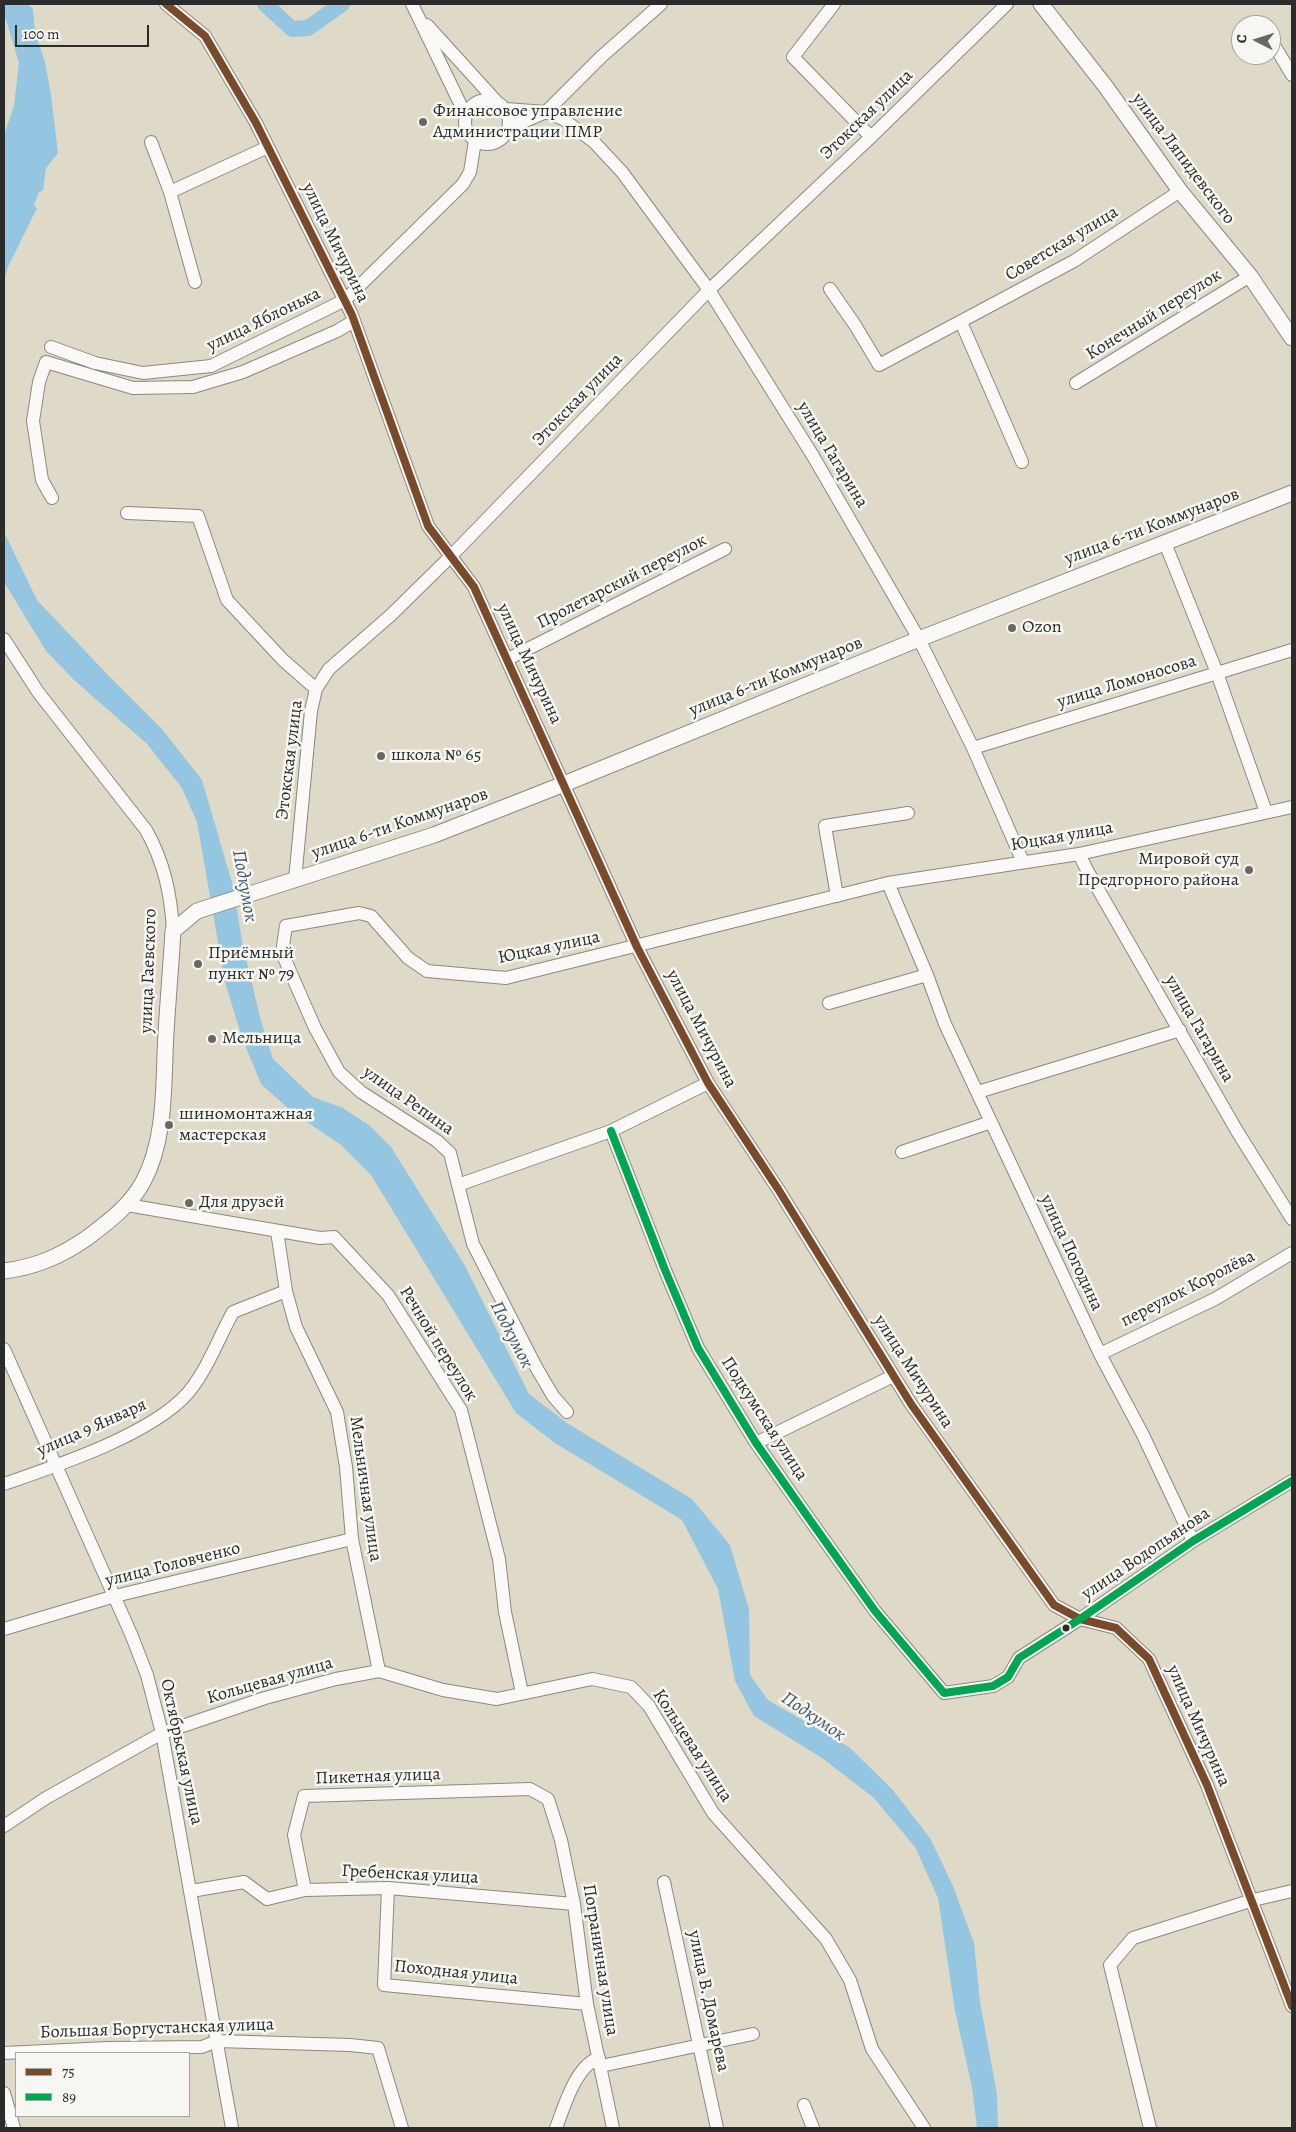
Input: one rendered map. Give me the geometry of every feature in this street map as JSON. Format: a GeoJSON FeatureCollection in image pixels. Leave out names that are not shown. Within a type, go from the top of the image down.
{"type":"FeatureCollection","features":[{"type":"Feature","properties":{"kind":"main road","name":"улица Ляпидевского"},"geometry":{"type":"LineString","coordinates":[[1041,4],[1106,87],[1180,191],[1250,276],[1292,338]]}},
{"type":"Feature","properties":{"kind":"main road","name":"улица 6-ти Коммунаров"},"geometry":{"type":"LineString","coordinates":[[173,931],[197,912],[434,835],[919,639],[1292,492]]}},
{"type":"Feature","properties":{"kind":"main road","name":"улица Гаевского"},"geometry":{"type":"LineString","coordinates":[[4,1271],[28,1268],[55,1258],[105,1225],[127,1205],[143,1182],[152,1161],[160,1125],[173,931]]}},
{"type":"Feature","properties":{"kind":"street","name":"улица Мичурина"},"geometry":{"type":"LineString","coordinates":[[166,4],[206,36],[268,147],[345,300],[428,526],[452,555],[474,587],[637,946],[708,1082],[778,1189],[916,1412],[1054,1605],[1080,1619],[1116,1628],[1149,1659],[1207,1785],[1292,2006]]}},
{"type":"Feature","properties":{"kind":"street"},"geometry":{"type":"LineString","coordinates":[[509,128],[546,112],[601,57],[661,4]]}},
{"type":"Feature","properties":{"kind":"street"},"geometry":{"type":"LineString","coordinates":[[834,4],[793,57],[871,137]]}},
{"type":"Feature","properties":{"kind":"street","name":"Этокская улица"},"geometry":{"type":"LineString","coordinates":[[295,880],[311,711],[316,689],[329,669],[391,615],[452,555],[709,290],[871,137],[1007,4]]}},
{"type":"Feature","properties":{"kind":"street"},"geometry":{"type":"LineString","coordinates":[[414,9],[496,101],[506,109],[510,118],[509,128],[504,138],[495,143],[485,145],[475,141],[468,134],[465,125],[466,116],[477,102],[483,100],[496,101]]}},
{"type":"Feature","properties":{"kind":"street"},"geometry":{"type":"LineString","coordinates":[[414,9],[466,116]]}},
{"type":"Feature","properties":{"kind":"street"},"geometry":{"type":"LineString","coordinates":[[1281,57],[1292,75]]}},
{"type":"Feature","properties":{"kind":"street","name":"улица Гагарина"},"geometry":{"type":"LineString","coordinates":[[506,109],[546,112],[563,119],[594,142],[622,172],[709,290],[813,456],[919,639],[972,748],[1023,862]]}},
{"type":"Feature","properties":{"kind":"street","name":"улица Яблонька"},"geometry":{"type":"LineString","coordinates":[[51,347],[95,363],[143,373],[211,366],[345,300],[463,184],[470,172],[475,141]]}},
{"type":"Feature","properties":{"kind":"street"},"geometry":{"type":"LineString","coordinates":[[151,142],[170,192],[195,282]]}},
{"type":"Feature","properties":{"kind":"street"},"geometry":{"type":"LineString","coordinates":[[170,192],[268,147]]}},
{"type":"Feature","properties":{"kind":"street","name":"Советская улица"},"geometry":{"type":"LineString","coordinates":[[830,289],[880,365],[1074,260],[1180,191]]}},
{"type":"Feature","properties":{"kind":"street","name":"Конечный переулок"},"geometry":{"type":"LineString","coordinates":[[1076,383],[1250,276]]}},
{"type":"Feature","properties":{"kind":"street","name":"улица Яблонька"},"geometry":{"type":"LineString","coordinates":[[52,498],[42,480],[33,421],[39,382],[46,362],[133,388],[193,387],[243,372],[337,331],[354,321]]}},
{"type":"Feature","properties":{"kind":"street"},"geometry":{"type":"LineString","coordinates":[[961,322],[1022,462]]}},
{"type":"Feature","properties":{"kind":"street"},"geometry":{"type":"LineString","coordinates":[[126,512],[198,516],[227,600],[283,660],[316,689]]}},
{"type":"Feature","properties":{"kind":"street"},"geometry":{"type":"LineString","coordinates":[[1165,543],[1217,672],[1266,812]]}},
{"type":"Feature","properties":{"kind":"street","name":"Пролетарский переулок"},"geometry":{"type":"LineString","coordinates":[[508,660],[725,548]]}},
{"type":"Feature","properties":{"kind":"street","name":"улица Гаевского"},"geometry":{"type":"LineString","coordinates":[[4,639],[38,692],[146,830],[159,853],[167,880],[173,931]]}},
{"type":"Feature","properties":{"kind":"street","name":"улица Ломоносова"},"geometry":{"type":"LineString","coordinates":[[972,748],[1292,650]]}},
{"type":"Feature","properties":{"kind":"street","name":"Юцкая улица"},"geometry":{"type":"LineString","coordinates":[[286,926],[359,912],[371,916],[408,958],[427,971],[506,978],[888,883],[1079,854],[1292,807]]}},
{"type":"Feature","properties":{"kind":"street"},"geometry":{"type":"LineString","coordinates":[[837,896],[825,826],[908,813]]}},
{"type":"Feature","properties":{"kind":"street","name":"улица Гагарина"},"geometry":{"type":"LineString","coordinates":[[1079,854],[1086,870],[1237,1131],[1292,1219]]}},
{"type":"Feature","properties":{"kind":"street","name":"улица Погодина"},"geometry":{"type":"LineString","coordinates":[[888,883],[927,975],[945,1024],[1100,1354],[1143,1435],[1193,1541]]}},
{"type":"Feature","properties":{"kind":"street","name":"улица Репина"},"geometry":{"type":"LineString","coordinates":[[286,926],[282,953],[315,1028],[339,1072],[361,1092],[437,1141],[450,1153],[473,1244],[536,1368],[553,1396],[566,1412]]}},
{"type":"Feature","properties":{"kind":"street"},"geometry":{"type":"LineString","coordinates":[[829,1003],[927,975]]}},
{"type":"Feature","properties":{"kind":"street"},"geometry":{"type":"LineString","coordinates":[[978,1092],[1180,1030]]}},
{"type":"Feature","properties":{"kind":"street"},"geometry":{"type":"LineString","coordinates":[[458,1185],[611,1131],[708,1082]]}},
{"type":"Feature","properties":{"kind":"street"},"geometry":{"type":"LineString","coordinates":[[902,1152],[991,1122]]}},
{"type":"Feature","properties":{"kind":"street","name":"Подкумская улица"},"geometry":{"type":"LineString","coordinates":[[611,1131],[665,1270],[698,1348],[756,1444],[875,1612],[944,1693]]}},
{"type":"Feature","properties":{"kind":"street","name":"Речной переулок"},"geometry":{"type":"LineString","coordinates":[[127,1205],[169,1214],[320,1238],[334,1237],[388,1294],[461,1410],[499,1559],[505,1612],[522,1693]]}},
{"type":"Feature","properties":{"kind":"street"},"geometry":{"type":"LineString","coordinates":[[277,1231],[286,1291]]}},
{"type":"Feature","properties":{"kind":"street","name":"переулок Королёва"},"geometry":{"type":"LineString","coordinates":[[1100,1354],[1215,1299],[1292,1253]]}},
{"type":"Feature","properties":{"kind":"street","name":"улица 9 Января"},"geometry":{"type":"LineString","coordinates":[[4,1484],[57,1465],[160,1417],[186,1394],[203,1372],[218,1337],[233,1312],[286,1291]]}},
{"type":"Feature","properties":{"kind":"street","name":"Мельничная улица"},"geometry":{"type":"LineString","coordinates":[[286,1291],[296,1327],[337,1412],[346,1467],[352,1539],[379,1671]]}},
{"type":"Feature","properties":{"kind":"street","name":"Октябрьская улица"},"geometry":{"type":"LineString","coordinates":[[4,1349],[115,1596],[147,1675],[162,1733],[192,1891],[232,2128]]}},
{"type":"Feature","properties":{"kind":"street"},"geometry":{"type":"LineString","coordinates":[[756,1444],[893,1376]]}},
{"type":"Feature","properties":{"kind":"street","name":"улица Водопьянова"},"geometry":{"type":"LineString","coordinates":[[944,1693],[993,1686],[1008,1677],[1019,1658],[1080,1619],[1193,1541],[1292,1481]]}},
{"type":"Feature","properties":{"kind":"street","name":"улица Головченко"},"geometry":{"type":"LineString","coordinates":[[4,1629],[115,1596],[352,1539]]}},
{"type":"Feature","properties":{"kind":"street","name":"Кольцевая улица"},"geometry":{"type":"LineString","coordinates":[[4,1826],[46,1798],[162,1733],[266,1698],[336,1679],[379,1671],[443,1690],[497,1699],[592,1678],[613,1681],[631,1687],[649,1706],[713,1813],[826,1939],[850,1980],[872,2049],[924,2128]]}},
{"type":"Feature","properties":{"kind":"street","name":"Пикетная улица"},"geometry":{"type":"LineString","coordinates":[[304,1890],[294,1835],[304,1796],[530,1789],[548,1799]]}},
{"type":"Feature","properties":{"kind":"street","name":"Пограничная улица"},"geometry":{"type":"LineString","coordinates":[[548,1799],[561,1840],[574,1904],[587,2004],[613,2128]]}},
{"type":"Feature","properties":{"kind":"street","name":"Гребенская улица"},"geometry":{"type":"LineString","coordinates":[[192,1891],[244,1882],[267,1899],[304,1890],[388,1888],[574,1904]]}},
{"type":"Feature","properties":{"kind":"street","name":"улица В. Домарева"},"geometry":{"type":"LineString","coordinates":[[664,1882],[717,2128]]}},
{"type":"Feature","properties":{"kind":"street","name":"Походная улица"},"geometry":{"type":"LineString","coordinates":[[388,1888],[384,1985],[587,2004]]}},
{"type":"Feature","properties":{"kind":"street"},"geometry":{"type":"LineString","coordinates":[[1150,2128],[1110,1965],[1133,1938],[1252,1900],[1292,1891]]}},
{"type":"Feature","properties":{"kind":"street"},"geometry":{"type":"LineString","coordinates":[[556,2128],[571,2089],[589,2061],[600,2062],[700,2044],[705,2046],[753,2034]]}},
{"type":"Feature","properties":{"kind":"street","name":"Большая Боргустанская улица"},"geometry":{"type":"LineString","coordinates":[[25,2052],[108,2048],[202,2047],[217,2041],[350,2044],[378,2048],[402,2128]]}},
{"type":"Feature","properties":{"kind":"street"},"geometry":{"type":"LineString","coordinates":[[4,2093],[14,2128]]}},
{"type":"Feature","properties":{"kind":"street"},"geometry":{"type":"LineString","coordinates":[[804,2105],[813,2128]]}},
{"type":"Feature","properties":{"kind":"water"},"geometry":{"type":"Polygon","coordinates":[[[4,4],[28,4],[33,9],[35,32],[45,62],[51,95],[58,153],[46,168],[43,191],[39,192],[34,205],[37,208],[8,267],[4,282],[4,136],[14,105],[19,63],[4,13],[4,4]]]}},
{"type":"Feature","properties":{"kind":"water"},"geometry":{"type":"Polygon","coordinates":[[[4,532],[37,600],[162,729],[202,780],[233,886],[243,946],[261,1021],[273,1059],[313,1097],[343,1108],[370,1126],[391,1147],[464,1264],[529,1394],[567,1423],[692,1499],[730,1545],[749,1609],[750,1675],[768,1700],[849,1747],[892,1789],[930,1838],[953,1886],[974,1943],[980,2002],[997,2094],[998,2128],[977,2128],[972,2087],[955,2011],[938,1898],[915,1847],[874,1798],[822,1758],[754,1716],[735,1681],[718,1589],[682,1520],[555,1443],[516,1413],[371,1175],[341,1145],[291,1111],[261,1084],[242,1038],[225,982],[197,822],[182,788],[147,744],[74,680],[46,651],[4,582],[4,532]]]}},
{"type":"Feature","properties":{"kind":"waterway"},"geometry":{"type":"LineString","coordinates":[[265,4],[292,29],[308,28],[342,4]]}},
{"type":"Feature","properties":{"kind":"transit line","name":"75"},"geometry":{"type":"LineString","coordinates":[[166,4],[205,36],[256,123],[352,315],[428,526],[474,587],[637,947],[708,1083],[778,1189],[911,1404],[1054,1605],[1080,1619],[1116,1628],[1149,1659],[1207,1785],[1292,2006]]}},
{"type":"Feature","properties":{"kind":"transit line","name":"89"},"geometry":{"type":"LineString","coordinates":[[611,1131],[665,1270],[698,1348],[756,1443],[810,1520],[875,1611],[944,1693],[993,1686],[1008,1677],[1019,1658],[1080,1619],[1193,1541],[1292,1481]]}},
{"type":"Feature","properties":{"kind":"place","name":"Финансовое управление Администрации ПМР"},"geometry":{"type":"Point","coordinates":[423,122]}},
{"type":"Feature","properties":{"kind":"place","name":"Ozon"},"geometry":{"type":"Point","coordinates":[1012,628]}},
{"type":"Feature","properties":{"kind":"place","name":"школа № 65"},"geometry":{"type":"Point","coordinates":[381,756]}},
{"type":"Feature","properties":{"kind":"place","name":"Мировой суд Предгорного района"},"geometry":{"type":"Point","coordinates":[1249,870]}},
{"type":"Feature","properties":{"kind":"place","name":"Приёмный пункт № 79"},"geometry":{"type":"Point","coordinates":[198,964]}},
{"type":"Feature","properties":{"kind":"place","name":"Мельница"},"geometry":{"type":"Point","coordinates":[212,1039]}},
{"type":"Feature","properties":{"kind":"place","name":"шиномонтажная мастерская"},"geometry":{"type":"Point","coordinates":[169,1125]}},
{"type":"Feature","properties":{"kind":"place","name":"Для друзей"},"geometry":{"type":"Point","coordinates":[189,1203]}},
{"type":"Feature","properties":{"kind":"water label","name":"Подкумок"},"geometry":{"type":"Point","coordinates":[244,886]}},
{"type":"Feature","properties":{"kind":"water label","name":"Подкумок"},"geometry":{"type":"Point","coordinates":[511,1335]}},
{"type":"Feature","properties":{"kind":"water label","name":"Подкумок"},"geometry":{"type":"Point","coordinates":[813,1717]}}]}
